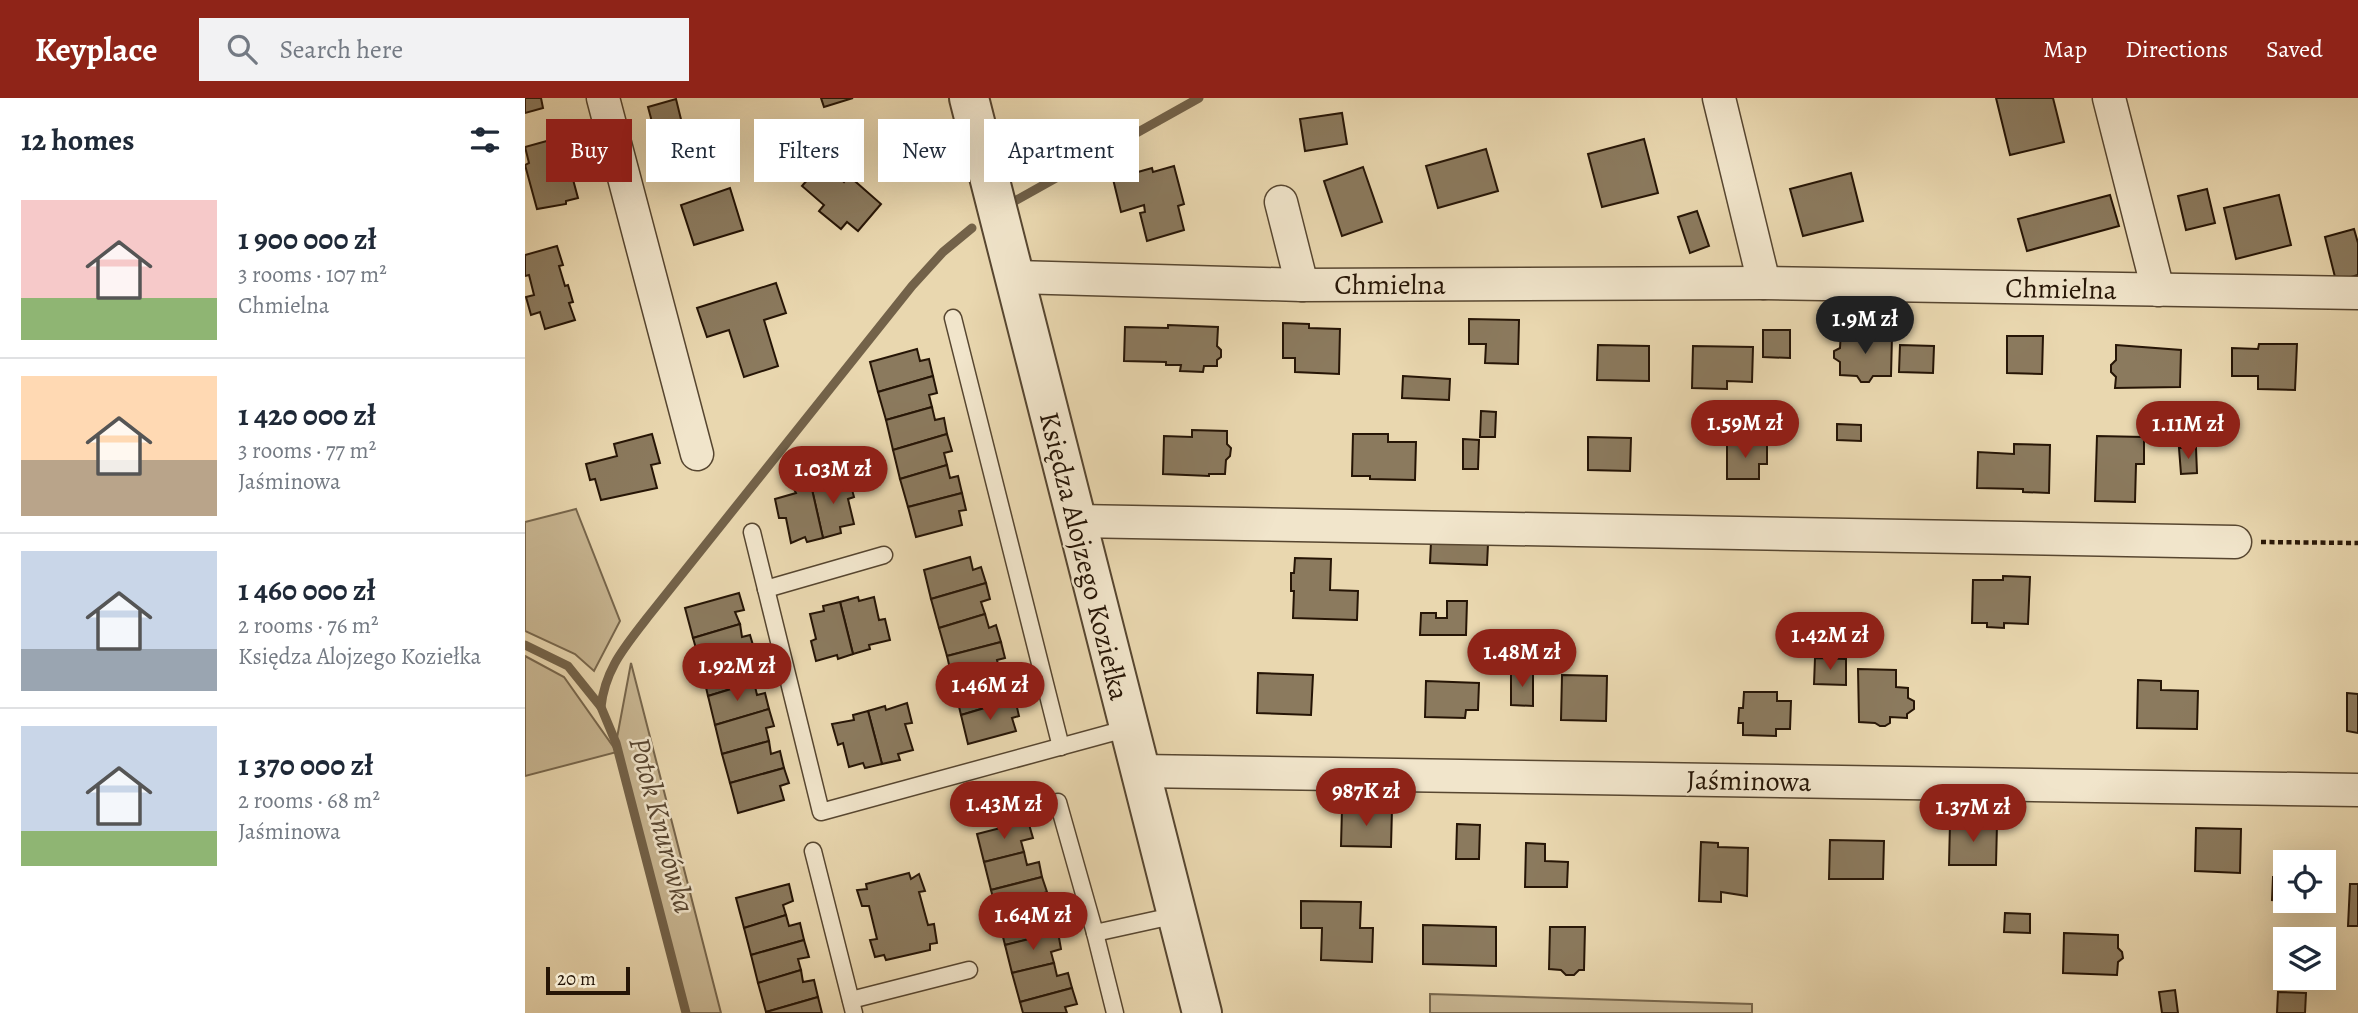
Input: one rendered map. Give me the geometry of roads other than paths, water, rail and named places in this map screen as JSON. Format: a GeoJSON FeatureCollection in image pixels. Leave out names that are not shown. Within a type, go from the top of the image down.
{"type":"FeatureCollection","features":[{"type":"Feature","properties":{"kind":"street"},"geometry":{"type":"LineString","coordinates":[[603,98],[697,454]]}},
{"type":"Feature","properties":{"kind":"street","name":"Księdza Alojzego Koziełka"},"geometry":{"type":"LineString","coordinates":[[969,98],[1202,1013]]}},
{"type":"Feature","properties":{"kind":"street"},"geometry":{"type":"LineString","coordinates":[[1719,98],[1765,283]]}},
{"type":"Feature","properties":{"kind":"street"},"geometry":{"type":"LineString","coordinates":[[2109,98],[2158,290]]}},
{"type":"Feature","properties":{"kind":"street"},"geometry":{"type":"LineString","coordinates":[[1282,202],[1302,285]]}},
{"type":"Feature","properties":{"kind":"street","name":"Chmielna"},"geometry":{"type":"LineString","coordinates":[[1015,278],[1302,285],[1765,283],[2358,293]]}},
{"type":"Feature","properties":{"kind":"street"},"geometry":{"type":"LineString","coordinates":[[1076,521],[2235,542]]}},
{"type":"Feature","properties":{"kind":"street","name":"Jaśminowa"},"geometry":{"type":"LineString","coordinates":[[1140,771],[2358,790]]}},
{"type":"Feature","properties":{"kind":"lane"},"geometry":{"type":"LineString","coordinates":[[953,318],[1061,747]]}},
{"type":"Feature","properties":{"kind":"lane"},"geometry":{"type":"LineString","coordinates":[[751,532],[821,812],[1129,728]]}},
{"type":"Feature","properties":{"kind":"lane"},"geometry":{"type":"LineString","coordinates":[[766,589],[884,555]]}},
{"type":"Feature","properties":{"kind":"lane"},"geometry":{"type":"LineString","coordinates":[[1058,802],[1115,1013]]}},
{"type":"Feature","properties":{"kind":"lane"},"geometry":{"type":"LineString","coordinates":[[813,851],[853,1006],[969,970]]}},
{"type":"Feature","properties":{"kind":"lane"},"geometry":{"type":"LineString","coordinates":[[1095,933],[1177,915]]}},
{"type":"Feature","properties":{"kind":"waterway"},"geometry":{"type":"LineString","coordinates":[[1013,202],[1199,98]]}},
{"type":"Feature","properties":{"kind":"waterway"},"geometry":{"type":"LineString","coordinates":[[601,707],[612,670],[647,618],[912,286],[943,252],[972,228]]}},
{"type":"Feature","properties":{"kind":"waterway","name":"Potok Knurówka"},"geometry":{"type":"LineString","coordinates":[[525,645],[568,666],[601,707],[616,743],[686,1013]]}}]}
